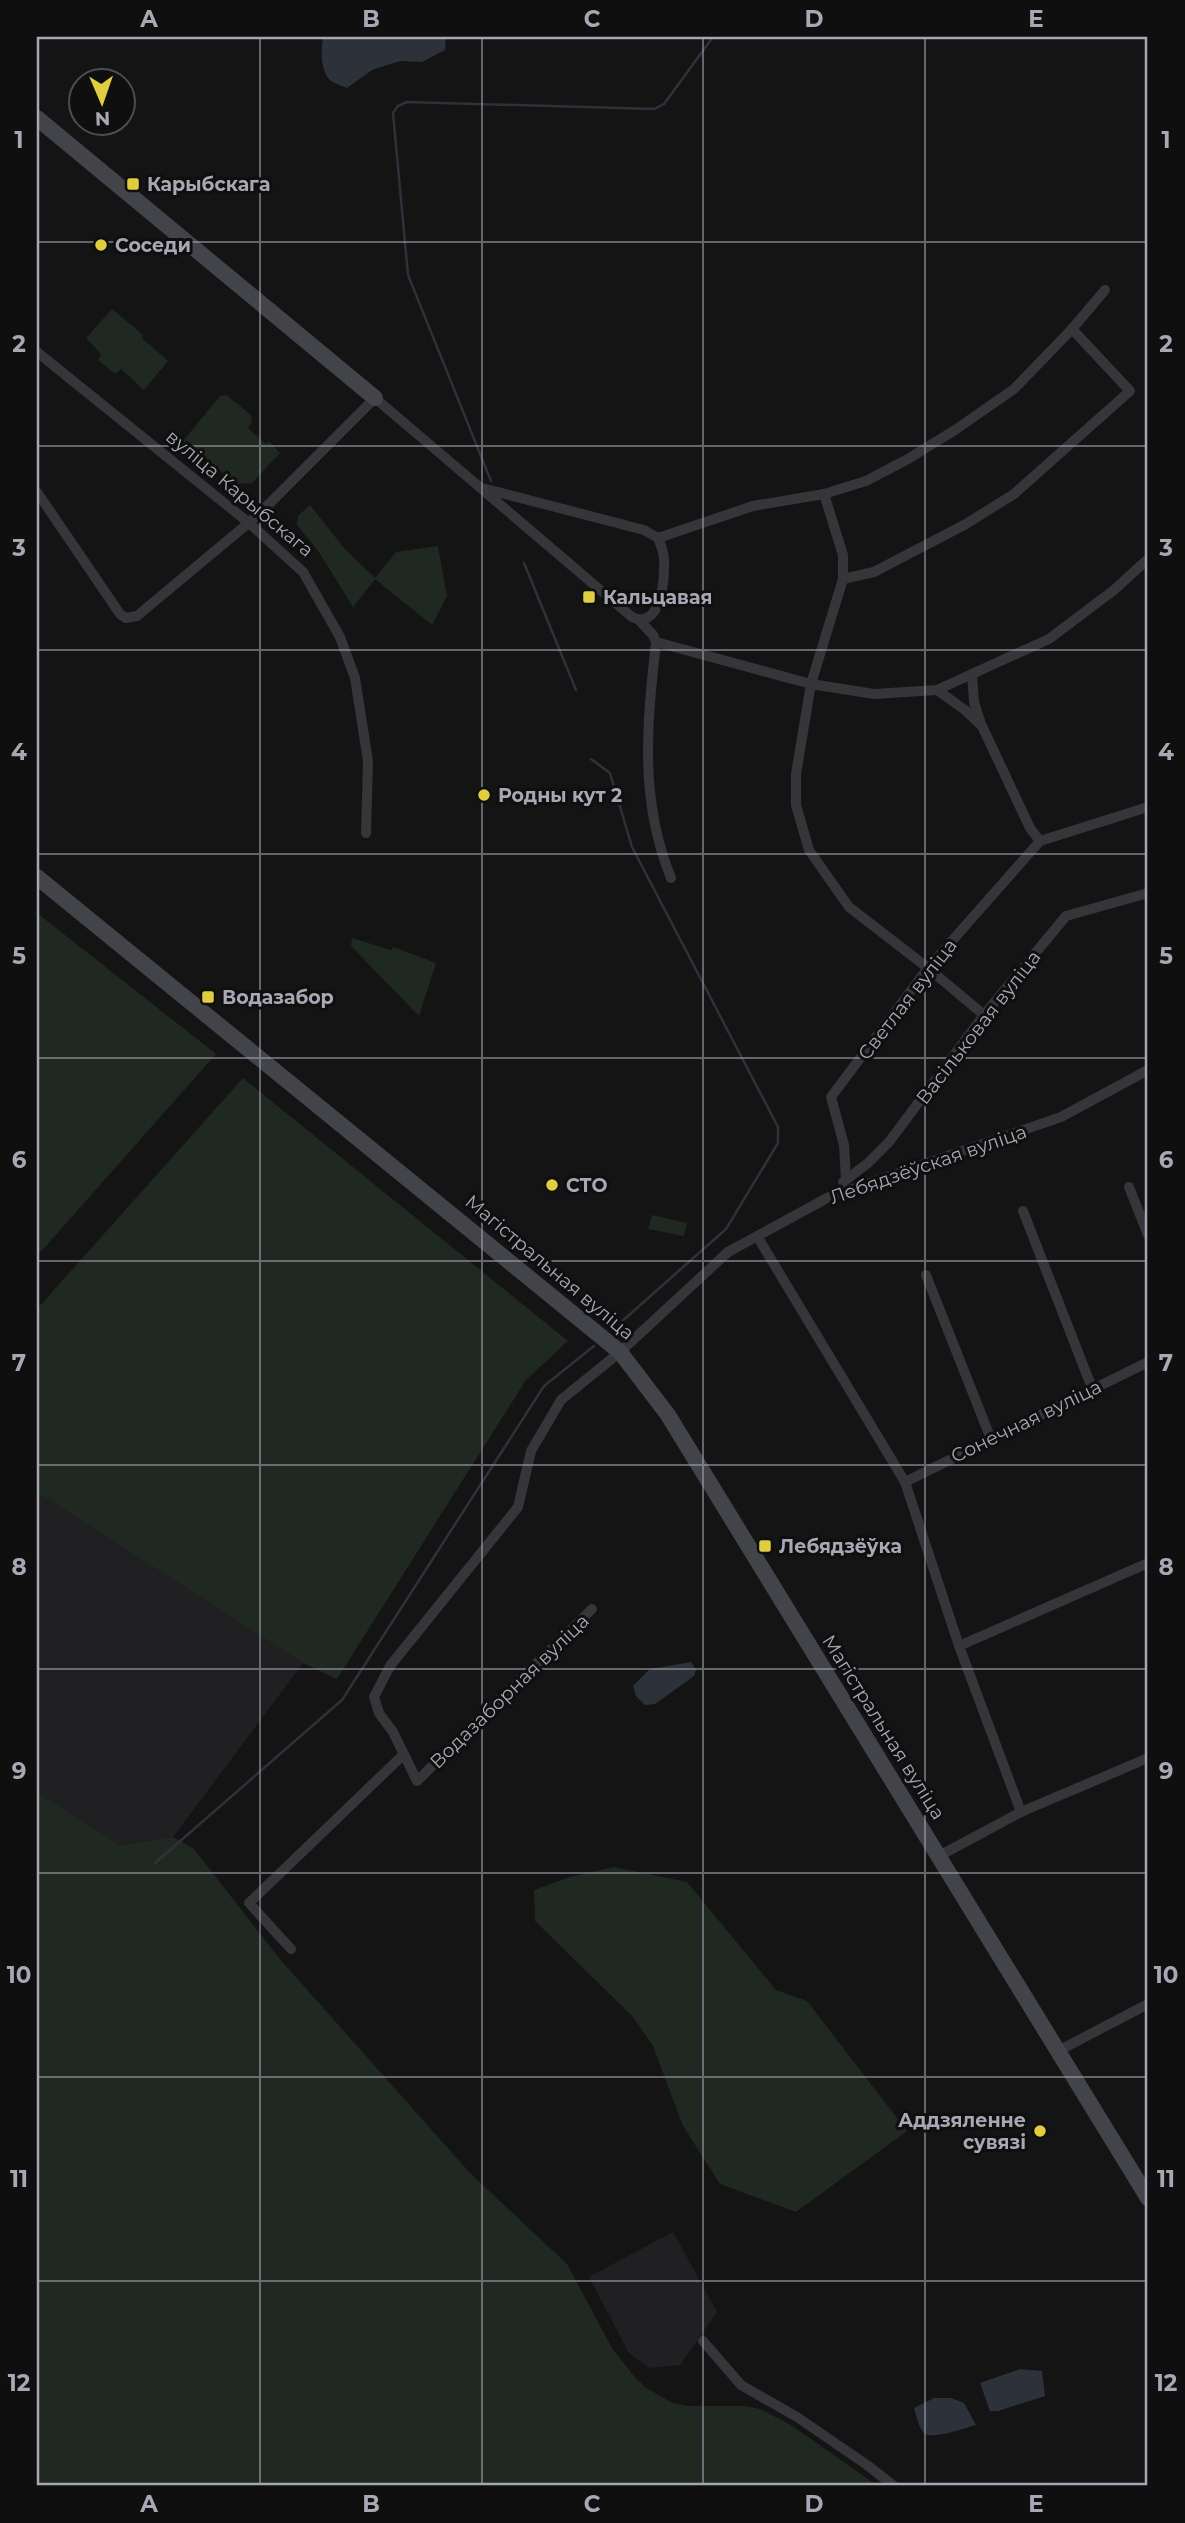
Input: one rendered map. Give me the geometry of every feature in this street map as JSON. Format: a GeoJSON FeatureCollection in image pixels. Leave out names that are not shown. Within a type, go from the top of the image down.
{"type":"FeatureCollection","features":[{"type":"Feature","properties":{"kind":"main road"},"geometry":{"type":"LineString","coordinates":[[37,118],[374,398]]}},
{"type":"Feature","properties":{"kind":"main road","name":"Магістральная вуліца"},"geometry":{"type":"LineString","coordinates":[[37,877],[620,1352],[668,1415],[1148,2198]]}},
{"type":"Feature","properties":{"kind":"street"},"geometry":{"type":"LineString","coordinates":[[658,538],[753,506],[824,494],[866,481],[955,430],[1014,389],[1105,290]]}},
{"type":"Feature","properties":{"kind":"street"},"geometry":{"type":"LineString","coordinates":[[843,579],[874,572],[967,524],[1014,494],[1130,391],[1072,329]]}},
{"type":"Feature","properties":{"kind":"street","name":"вуліца Карыбскага"},"geometry":{"type":"LineString","coordinates":[[37,352],[249,523],[303,572],[346,651],[357,688],[366,748],[366,833]]}},
{"type":"Feature","properties":{"kind":"street"},"geometry":{"type":"LineString","coordinates":[[37,492],[120,614],[126,618],[137,616],[249,523],[374,398],[597,589],[640,621],[653,635],[656,642],[647,738],[650,810],[658,846],[671,878]]}},
{"type":"Feature","properties":{"kind":"street"},"geometry":{"type":"LineString","coordinates":[[482,488],[644,530],[658,538],[664,561],[659,599],[657,608],[650,617],[640,621]]}},
{"type":"Feature","properties":{"kind":"street"},"geometry":{"type":"LineString","coordinates":[[824,494],[843,555],[843,579],[810,684],[796,775],[796,805],[809,850],[849,907],[984,1015]]}},
{"type":"Feature","properties":{"kind":"street"},"geometry":{"type":"LineString","coordinates":[[656,642],[810,684],[874,694],[937,690],[1049,639],[1114,590],[1148,559]]}},
{"type":"Feature","properties":{"kind":"street"},"geometry":{"type":"LineString","coordinates":[[972,674],[974,702],[982,726],[1030,828],[1040,841],[1148,807]]}},
{"type":"Feature","properties":{"kind":"street"},"geometry":{"type":"LineString","coordinates":[[937,690],[982,726]]}},
{"type":"Feature","properties":{"kind":"street","name":"Светлая вуліца"},"geometry":{"type":"LineString","coordinates":[[846,1179],[844,1145],[831,1097],[928,968],[1040,841]]}},
{"type":"Feature","properties":{"kind":"street","name":"Васільковая вуліца"},"geometry":{"type":"LineString","coordinates":[[829,1197],[846,1179],[869,1163],[888,1142],[984,1015],[1066,916],[1148,893]]}},
{"type":"Feature","properties":{"kind":"street","name":"Лебядзёўская вуліца"},"geometry":{"type":"LineString","coordinates":[[620,1352],[728,1252],[829,1197],[1061,1117],[1148,1070]]}},
{"type":"Feature","properties":{"kind":"street"},"geometry":{"type":"LineString","coordinates":[[1132,1079],[1148,1082]]}},
{"type":"Feature","properties":{"kind":"street"},"geometry":{"type":"LineString","coordinates":[[869,1163],[877,1180]]}},
{"type":"Feature","properties":{"kind":"street"},"geometry":{"type":"LineString","coordinates":[[1129,1187],[1148,1234]]}},
{"type":"Feature","properties":{"kind":"street"},"geometry":{"type":"LineString","coordinates":[[1023,1211],[1092,1388]]}},
{"type":"Feature","properties":{"kind":"street"},"geometry":{"type":"LineString","coordinates":[[757,1236],[905,1482],[959,1646],[1021,1812]]}},
{"type":"Feature","properties":{"kind":"street"},"geometry":{"type":"LineString","coordinates":[[926,1275],[991,1439]]}},
{"type":"Feature","properties":{"kind":"street","name":"Водазаборная вуліца"},"geometry":{"type":"LineString","coordinates":[[592,1609],[416,1782],[393,1732],[379,1713],[374,1697],[390,1667],[519,1507],[531,1451],[561,1400],[620,1352]]}},
{"type":"Feature","properties":{"kind":"street","name":"Сонечная вуліца"},"geometry":{"type":"LineString","coordinates":[[905,1482],[1148,1362]]}},
{"type":"Feature","properties":{"kind":"street"},"geometry":{"type":"LineString","coordinates":[[959,1646],[1148,1563]]}},
{"type":"Feature","properties":{"kind":"street","name":"Водазаборная вуліца"},"geometry":{"type":"LineString","coordinates":[[291,1949],[249,1903],[404,1755]]}},
{"type":"Feature","properties":{"kind":"street"},"geometry":{"type":"LineString","coordinates":[[939,1856],[1021,1812],[1148,1758]]}},
{"type":"Feature","properties":{"kind":"street"},"geometry":{"type":"LineString","coordinates":[[1058,2050],[1148,2004]]}},
{"type":"Feature","properties":{"kind":"street"},"geometry":{"type":"LineString","coordinates":[[703,2341],[741,2385],[797,2417],[894,2486]]}},
{"type":"Feature","properties":{"kind":"shaded area"},"geometry":{"type":"Polygon","coordinates":[[[323,37],[446,37],[445,50],[422,62],[400,61],[372,70],[347,88],[327,77],[323,66],[323,37]]]}},
{"type":"Feature","properties":{"kind":"shaded area"},"geometry":{"type":"Polygon","coordinates":[[[112,309],[168,361],[144,390],[121,369],[115,374],[98,360],[101,354],[86,338],[112,309]]]}},
{"type":"Feature","properties":{"kind":"shaded area"},"geometry":{"type":"Polygon","coordinates":[[[226,395],[250,414],[252,422],[248,428],[266,444],[269,441],[280,453],[252,483],[237,484],[183,441],[220,396],[226,395]]]}},
{"type":"Feature","properties":{"kind":"shaded area"},"geometry":{"type":"Polygon","coordinates":[[[310,505],[344,548],[375,578],[396,552],[438,546],[447,596],[432,625],[375,579],[353,607],[319,552],[297,525],[298,516],[310,505]]]}},
{"type":"Feature","properties":{"kind":"shaded area"},"geometry":{"type":"Polygon","coordinates":[[[37,913],[216,1054],[37,1256],[37,913]]]}},
{"type":"Feature","properties":{"kind":"shaded area"},"geometry":{"type":"Polygon","coordinates":[[[352,938],[391,950],[393,947],[436,963],[419,1016],[351,946],[352,938]]]}},
{"type":"Feature","properties":{"kind":"shaded area"},"geometry":{"type":"Polygon","coordinates":[[[243,1078],[568,1341],[526,1380],[337,1679],[303,1663],[56,1504],[57,1502],[37,1493],[37,1309],[243,1078]]]}},
{"type":"Feature","properties":{"kind":"shaded area"},"geometry":{"type":"Polygon","coordinates":[[[652,1215],[687,1223],[684,1236],[648,1229],[652,1215]]]}},
{"type":"Feature","properties":{"kind":"shaded area"},"geometry":{"type":"Polygon","coordinates":[[[37,1493],[46,1499],[48,1496],[303,1663],[173,1837],[120,1845],[37,1792],[37,1493]]]}},
{"type":"Feature","properties":{"kind":"shaded area"},"geometry":{"type":"Polygon","coordinates":[[[691,1662],[696,1670],[694,1676],[655,1704],[645,1705],[636,1696],[633,1686],[650,1669],[691,1662]]]}},
{"type":"Feature","properties":{"kind":"shaded area"},"geometry":{"type":"Polygon","coordinates":[[[37,1792],[120,1845],[173,1837],[194,1849],[279,1958],[470,2173],[567,2264],[612,2348],[646,2388],[673,2403],[689,2406],[746,2406],[760,2409],[791,2425],[878,2486],[37,2486],[37,1792]]]}},
{"type":"Feature","properties":{"kind":"shaded area"},"geometry":{"type":"Polygon","coordinates":[[[614,1867],[687,1882],[776,1990],[807,2001],[907,2131],[796,2212],[720,2184],[683,2126],[653,2046],[633,2017],[535,1921],[534,1890],[570,1877],[614,1867]]]}},
{"type":"Feature","properties":{"kind":"shaded area"},"geometry":{"type":"Polygon","coordinates":[[[673,2232],[717,2312],[680,2365],[649,2368],[629,2353],[589,2277],[673,2232]]]}},
{"type":"Feature","properties":{"kind":"shaded area"},"geometry":{"type":"Polygon","coordinates":[[[1020,2369],[1042,2371],[1045,2396],[998,2411],[990,2411],[980,2383],[1020,2369]]]}},
{"type":"Feature","properties":{"kind":"shaded area"},"geometry":{"type":"Polygon","coordinates":[[[934,2398],[951,2398],[964,2403],[976,2425],[942,2434],[925,2434],[914,2408],[934,2398]]]}},
{"type":"Feature","properties":{"kind":"waterway"},"geometry":{"type":"LineString","coordinates":[[491,481],[408,275],[393,113],[398,106],[407,102],[654,109],[664,104],[713,37]]}},
{"type":"Feature","properties":{"kind":"waterway"},"geometry":{"type":"LineString","coordinates":[[524,563],[576,690]]}},
{"type":"Feature","properties":{"kind":"waterway"},"geometry":{"type":"LineString","coordinates":[[591,759],[610,773],[632,847],[778,1127],[778,1143],[726,1229],[620,1323]]}},
{"type":"Feature","properties":{"kind":"waterway"},"geometry":{"type":"LineString","coordinates":[[155,1863],[342,1700],[544,1386],[594,1346]]}},
{"type":"Feature","properties":{"kind":"place","name":"Карыбскага"},"geometry":{"type":"Point","coordinates":[133,184]}},
{"type":"Feature","properties":{"kind":"place","name":"Соседи"},"geometry":{"type":"Point","coordinates":[101,245]}},
{"type":"Feature","properties":{"kind":"place","name":"Кальцавая"},"geometry":{"type":"Point","coordinates":[589,597]}},
{"type":"Feature","properties":{"kind":"place","name":"Родны кут 2"},"geometry":{"type":"Point","coordinates":[484,795]}},
{"type":"Feature","properties":{"kind":"place","name":"Водазабор"},"geometry":{"type":"Point","coordinates":[208,997]}},
{"type":"Feature","properties":{"kind":"place","name":"СТО"},"geometry":{"type":"Point","coordinates":[552,1185]}},
{"type":"Feature","properties":{"kind":"place","name":"Лебядзёўка"},"geometry":{"type":"Point","coordinates":[765,1546]}},
{"type":"Feature","properties":{"kind":"place","name":"Аддзяленне сувязі"},"geometry":{"type":"Point","coordinates":[1040,2131]}}]}
